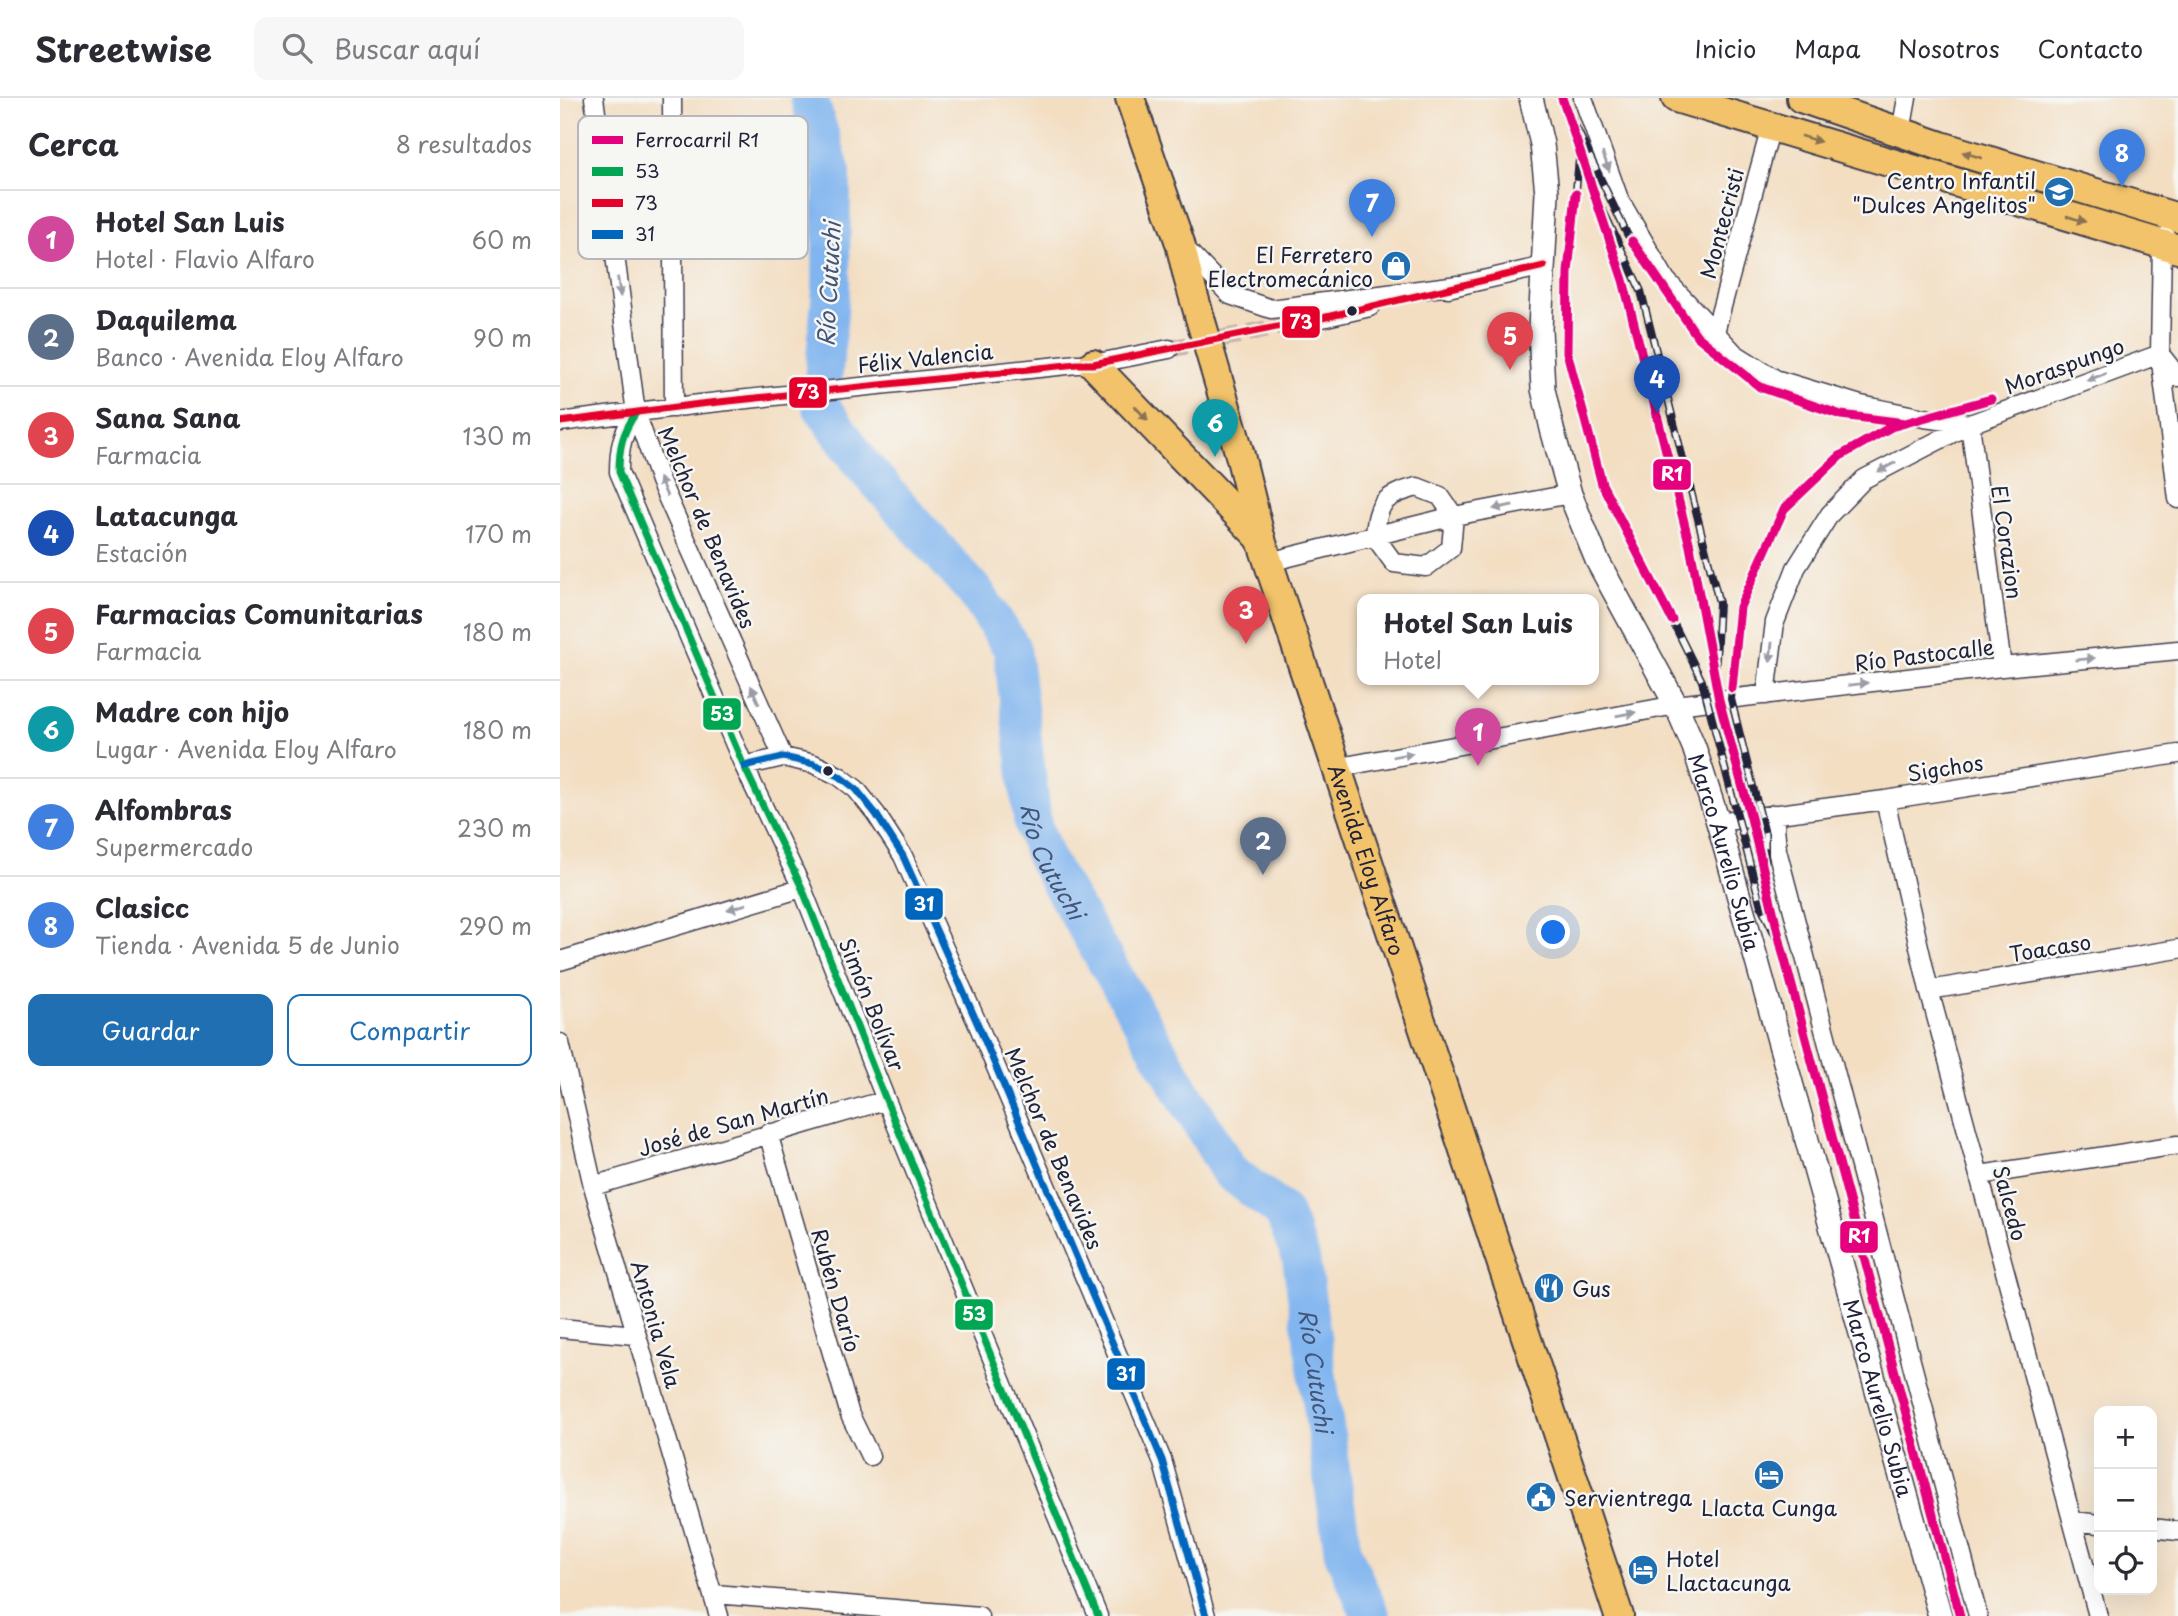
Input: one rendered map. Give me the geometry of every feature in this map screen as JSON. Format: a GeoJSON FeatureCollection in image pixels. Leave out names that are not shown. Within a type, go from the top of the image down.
{"type":"FeatureCollection","features":[{"type":"Feature","properties":{"kind":"main road","name":"Avenida Eloy Alfaro"},"geometry":{"type":"LineString","coordinates":[[1130,98],[1180,243],[1265,551],[1619,1616]]}},
{"type":"Feature","properties":{"kind":"main road"},"geometry":{"type":"LineString","coordinates":[[1676,98],[2170,247]]}},
{"type":"Feature","properties":{"kind":"main road"},"geometry":{"type":"LineString","coordinates":[[1801,98],[1941,146],[2177,217]]}},
{"type":"Feature","properties":{"kind":"main road"},"geometry":{"type":"LineString","coordinates":[[1931,175],[1941,146]]}},
{"type":"Feature","properties":{"kind":"main road"},"geometry":{"type":"LineString","coordinates":[[1093,364],[1265,551]]}},
{"type":"Feature","properties":{"kind":"street","name":"Melchor de Benavides"},"geometry":{"type":"LineString","coordinates":[[594,98],[596,116]]}},
{"type":"Feature","properties":{"kind":"street","name":"Melchor de Benavides"},"geometry":{"type":"LineString","coordinates":[[672,98],[672,116]]}},
{"type":"Feature","properties":{"kind":"street","name":"Marco Aurelio Subia"},"geometry":{"type":"LineString","coordinates":[[1531,98],[1542,144],[1547,193],[1540,329],[1543,389],[1570,494],[1598,559],[1676,705],[1694,747],[1718,822],[1940,1616]]}},
{"type":"Feature","properties":{"kind":"street"},"geometry":{"type":"LineString","coordinates":[[1583,98],[1619,199],[1666,281],[1735,354],[1775,379],[1861,405],[1970,424]]}},
{"type":"Feature","properties":{"kind":"street"},"geometry":{"type":"LineString","coordinates":[[1901,132],[1907,98]]}},
{"type":"Feature","properties":{"kind":"street","name":"Montecristi"},"geometry":{"type":"LineString","coordinates":[[1715,332],[1771,127]]}},
{"type":"Feature","properties":{"kind":"street"},"geometry":{"type":"LineString","coordinates":[[2177,217],[2170,247],[2160,354],[2178,499]]}},
{"type":"Feature","properties":{"kind":"street"},"geometry":{"type":"LineString","coordinates":[[1180,243],[1230,295],[1271,309],[1458,285]]}},
{"type":"Feature","properties":{"kind":"street","name":"Melchor de Benavides"},"geometry":{"type":"LineString","coordinates":[[615,259],[636,413],[660,481],[783,757]]}},
{"type":"Feature","properties":{"kind":"street","name":"Melchor de Benavides"},"geometry":{"type":"LineString","coordinates":[[673,259],[674,408]]}},
{"type":"Feature","properties":{"kind":"street"},"geometry":{"type":"LineString","coordinates":[[1322,318],[1544,266]]}},
{"type":"Feature","properties":{"kind":"street","name":"Félix Valencia"},"geometry":{"type":"LineString","coordinates":[[560,422],[701,404],[1093,364],[1169,349]]}},
{"type":"Feature","properties":{"kind":"street"},"geometry":{"type":"LineString","coordinates":[[2160,354],[2178,377]]}},
{"type":"Feature","properties":{"kind":"street","name":"Moraspungo"},"geometry":{"type":"LineString","coordinates":[[1766,695],[1775,622],[1796,568],[1830,514],[1864,479],[1970,424],[2160,354]]}},
{"type":"Feature","properties":{"kind":"street","name":"Simón Bolívar"},"geometry":{"type":"LineString","coordinates":[[636,413],[624,430],[619,448],[620,472],[744,766],[803,888],[886,1100],[1098,1616]]}},
{"type":"Feature","properties":{"kind":"street","name":"El Corazion"},"geometry":{"type":"LineString","coordinates":[[1970,424],[2002,667]]}},
{"type":"Feature","properties":{"kind":"street"},"geometry":{"type":"LineString","coordinates":[[1417,487],[1440,496],[1454,516],[1451,548],[1426,567],[1394,563],[1375,537],[1377,513],[1393,494],[1417,487]]}},
{"type":"Feature","properties":{"kind":"street"},"geometry":{"type":"LineString","coordinates":[[1265,551],[1375,537],[1454,516],[1570,494]]}},
{"type":"Feature","properties":{"kind":"street","name":"Río Pastocalle"},"geometry":{"type":"LineString","coordinates":[[1335,768],[1676,705],[2002,667],[2178,650]]}},
{"type":"Feature","properties":{"kind":"street","name":"Sigchos"},"geometry":{"type":"LineString","coordinates":[[1718,822],[1885,800],[2178,754]]}},
{"type":"Feature","properties":{"kind":"street","name":"Melchor de Benavides"},"geometry":{"type":"LineString","coordinates":[[744,766],[783,757],[814,764],[839,776],[856,789],[903,856],[979,1027],[1161,1460],[1206,1616]]}},
{"type":"Feature","properties":{"kind":"street","name":"Salcedo"},"geometry":{"type":"LineString","coordinates":[[1885,800],[1929,990],[2098,1616]]}},
{"type":"Feature","properties":{"kind":"street","name":"Marco Aurelio Subia"},"geometry":{"type":"LineString","coordinates":[[1774,814],[1777,850],[1978,1616]]}},
{"type":"Feature","properties":{"kind":"street"},"geometry":{"type":"LineString","coordinates":[[560,961],[803,888]]}},
{"type":"Feature","properties":{"kind":"street","name":"Toacaso"},"geometry":{"type":"LineString","coordinates":[[1929,990],[2178,949]]}},
{"type":"Feature","properties":{"kind":"street","name":"Antonia Vela"},"geometry":{"type":"LineString","coordinates":[[560,1043],[593,1186],[635,1335],[715,1594],[719,1616]]}},
{"type":"Feature","properties":{"kind":"street","name":"José de San Martín"},"geometry":{"type":"LineString","coordinates":[[593,1186],[886,1100]]}},
{"type":"Feature","properties":{"kind":"street","name":"Rubén Darío"},"geometry":{"type":"LineString","coordinates":[[768,1133],[850,1415],[870,1456]]}},
{"type":"Feature","properties":{"kind":"street"},"geometry":{"type":"LineString","coordinates":[[1980,1175],[2178,1145]]}},
{"type":"Feature","properties":{"kind":"street"},"geometry":{"type":"LineString","coordinates":[[560,1328],[635,1335]]}},
{"type":"Feature","properties":{"kind":"street"},"geometry":{"type":"LineString","coordinates":[[2074,1521],[2094,1523]]}},
{"type":"Feature","properties":{"kind":"street"},"geometry":{"type":"LineString","coordinates":[[2157,1529],[2178,1531]]}},
{"type":"Feature","properties":{"kind":"street"},"geometry":{"type":"LineString","coordinates":[[715,1594],[979,1616]]}},
{"type":"Feature","properties":{"kind":"waterway","name":"Río Cutuchi"},"geometry":{"type":"LineString","coordinates":[[809,98],[832,173],[831,288],[821,406],[862,464],[976,593],[1012,648],[1033,825],[1045,858],[1229,1171],[1283,1212],[1301,1259],[1343,1553],[1371,1616]]}},
{"type":"Feature","properties":{"kind":"tunnel"},"geometry":{"type":"LineString","coordinates":[[1169,349],[1322,318]]}},
{"type":"Feature","properties":{"kind":"railway"},"geometry":{"type":"LineString","coordinates":[[1562,98],[1627,234],[1697,336],[1760,387],[1841,415],[1901,423]]}},
{"type":"Feature","properties":{"kind":"railway"},"geometry":{"type":"LineString","coordinates":[[1580,149],[1568,272],[1567,352],[1602,484],[1702,681],[1761,906],[1782,949]]}},
{"type":"Feature","properties":{"kind":"railway"},"geometry":{"type":"LineString","coordinates":[[1593,189],[1641,291],[1719,603],[1715,677]]}},
{"type":"Feature","properties":{"kind":"railway"},"geometry":{"type":"LineString","coordinates":[[1765,880],[1765,834],[1731,699],[1740,607],[1784,509],[1840,456],[1891,427],[1991,399]]}},
{"type":"Feature","properties":{"kind":"rail line","name":"R1"},"geometry":{"type":"LineString","coordinates":[[1562,98],[1623,280],[1690,546],[1719,700],[1782,949],[1960,1616]]}},
{"type":"Feature","properties":{"kind":"rail line","name":"R1"},"geometry":{"type":"LineString","coordinates":[[1576,194],[1568,272],[1567,352],[1602,484],[1672,620]]}},
{"type":"Feature","properties":{"kind":"rail line","name":"R1"},"geometry":{"type":"LineString","coordinates":[[1632,241],[1697,336],[1760,387],[1841,415],[1905,423]]}},
{"type":"Feature","properties":{"kind":"rail line","name":"R1"},"geometry":{"type":"LineString","coordinates":[[1732,688],[1740,607],[1784,509],[1840,456],[1891,427],[1991,399]]}},
{"type":"Feature","properties":{"kind":"transit line","name":"73"},"geometry":{"type":"LineString","coordinates":[[560,422],[700,404],[1093,364],[1322,318],[1544,266]]}},
{"type":"Feature","properties":{"kind":"transit line","name":"53"},"geometry":{"type":"LineString","coordinates":[[636,413],[622,441],[619,472],[744,766],[802,888],[1098,1616]]}},
{"type":"Feature","properties":{"kind":"transit line","name":"31"},"geometry":{"type":"LineString","coordinates":[[744,766],[783,757],[814,764],[839,776],[856,789],[903,856],[979,1027],[1162,1460],[1206,1616]]}},
{"type":"Feature","properties":{"kind":"place","name":"Clasicc"},"geometry":{"type":"Point","coordinates":[2122,187]}},
{"type":"Feature","properties":{"kind":"place","name":"Centro Infantil \"Dulces Angelitos\""},"geometry":{"type":"Point","coordinates":[2059,192]}},
{"type":"Feature","properties":{"kind":"place","name":"Alfombras"},"geometry":{"type":"Point","coordinates":[1372,237]}},
{"type":"Feature","properties":{"kind":"place","name":"El Ferretero Electromecánico"},"geometry":{"type":"Point","coordinates":[1396,266]}},
{"type":"Feature","properties":{"kind":"place","name":"Farmacias Comunitarias"},"geometry":{"type":"Point","coordinates":[1510,370]}},
{"type":"Feature","properties":{"kind":"place","name":"Latacunga"},"geometry":{"type":"Point","coordinates":[1657,413]}},
{"type":"Feature","properties":{"kind":"place","name":"Madre con hijo"},"geometry":{"type":"Point","coordinates":[1215,457]}},
{"type":"Feature","properties":{"kind":"place","name":"Sana Sana"},"geometry":{"type":"Point","coordinates":[1246,644]}},
{"type":"Feature","properties":{"kind":"place","name":"Hotel San Luis"},"geometry":{"type":"Point","coordinates":[1478,766]}},
{"type":"Feature","properties":{"kind":"place","name":"Daquilema"},"geometry":{"type":"Point","coordinates":[1263,875]}},
{"type":"Feature","properties":{"kind":"place","name":"Gus"},"geometry":{"type":"Point","coordinates":[1549,1288]}},
{"type":"Feature","properties":{"kind":"place","name":"Llacta Cunga"},"geometry":{"type":"Point","coordinates":[1769,1475]}},
{"type":"Feature","properties":{"kind":"place","name":"Servientrega"},"geometry":{"type":"Point","coordinates":[1541,1497]}},
{"type":"Feature","properties":{"kind":"place","name":"Hotel Llactacunga"},"geometry":{"type":"Point","coordinates":[1643,1570]}}]}
